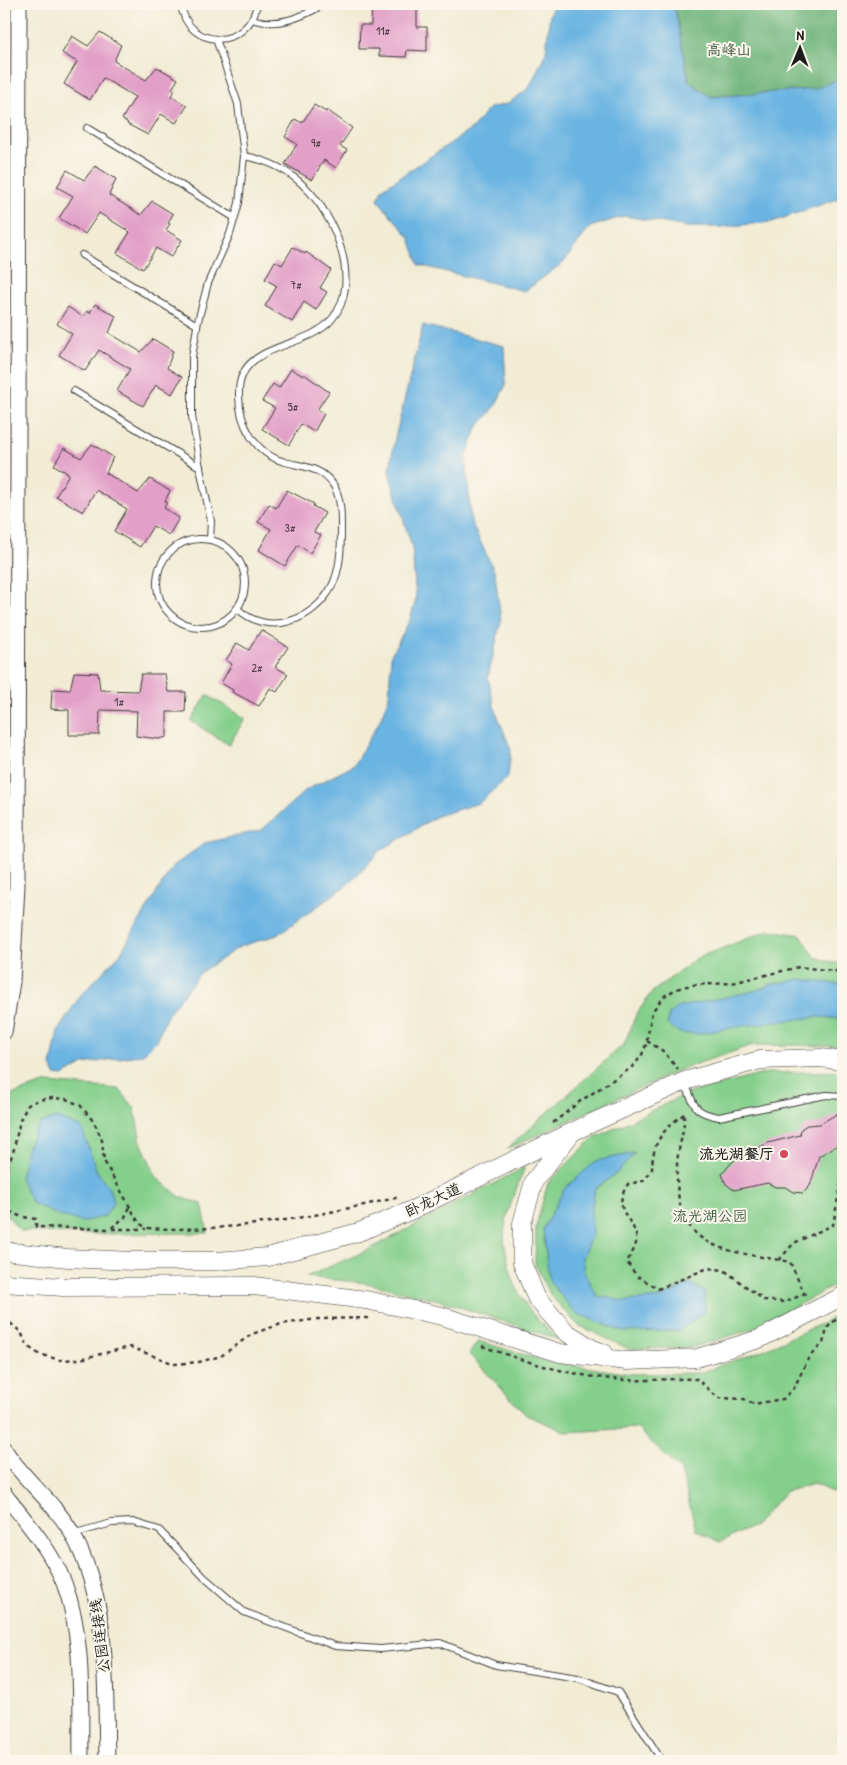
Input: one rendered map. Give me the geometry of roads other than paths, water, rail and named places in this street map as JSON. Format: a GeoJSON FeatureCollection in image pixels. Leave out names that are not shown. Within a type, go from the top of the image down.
{"type":"FeatureCollection","features":[{"type":"Feature","properties":{"kind":"main road","name":"卧龙大道"},"geometry":{"type":"LineString","coordinates":[[4,1251],[68,1258],[132,1261],[216,1261],[268,1257],[359,1232],[412,1210],[574,1131],[685,1081],[760,1060],[821,1058],[843,1061]]}},
{"type":"Feature","properties":{"kind":"main road"},"geometry":{"type":"LineString","coordinates":[[574,1131],[534,1181],[522,1223],[522,1263],[537,1299],[566,1332],[593,1349],[627,1361]]}},
{"type":"Feature","properties":{"kind":"main road"},"geometry":{"type":"LineString","coordinates":[[4,1283],[63,1287],[254,1286],[366,1300],[442,1316],[560,1353],[627,1361],[697,1358],[759,1339],[843,1296]]}},
{"type":"Feature","properties":{"kind":"street"},"geometry":{"type":"LineString","coordinates":[[4,1032],[12,982],[17,885],[19,4]]}},
{"type":"Feature","properties":{"kind":"street","name":"公园连接线"},"geometry":{"type":"LineString","coordinates":[[4,1449],[48,1500],[72,1534],[89,1571],[100,1609],[105,1652],[107,1761]]}},
{"type":"Feature","properties":{"kind":"street","name":"公园连接线"},"geometry":{"type":"LineString","coordinates":[[4,1494],[39,1538],[64,1582],[77,1633],[81,1761]]}},
{"type":"Feature","properties":{"kind":"lane"},"geometry":{"type":"LineString","coordinates":[[180,4],[183,14],[192,28],[207,37],[216,39],[232,37],[240,33],[252,19],[257,4]]}},
{"type":"Feature","properties":{"kind":"lane"},"geometry":{"type":"LineString","coordinates":[[252,19],[264,22],[282,21],[313,11],[324,4]]}},
{"type":"Feature","properties":{"kind":"lane"},"geometry":{"type":"LineString","coordinates":[[210,540],[211,521],[200,467],[191,398],[192,364],[197,325],[208,283],[235,218],[242,186],[244,156],[238,104],[216,39]]}},
{"type":"Feature","properties":{"kind":"lane"},"geometry":{"type":"LineString","coordinates":[[87,128],[235,218]]}},
{"type":"Feature","properties":{"kind":"lane"},"geometry":{"type":"LineString","coordinates":[[237,608],[245,615],[261,622],[288,623],[309,612],[318,604],[335,577],[339,560],[340,514],[335,488],[322,474],[314,469],[283,462],[258,446],[246,429],[238,395],[242,378],[255,359],[269,350],[303,338],[331,321],[340,307],[347,281],[344,258],[329,220],[318,201],[305,186],[284,170],[265,161],[244,156]]}},
{"type":"Feature","properties":{"kind":"lane"},"geometry":{"type":"LineString","coordinates":[[82,255],[197,325]]}},
{"type":"Feature","properties":{"kind":"lane"},"geometry":{"type":"LineString","coordinates":[[74,391],[200,467]]}},
{"type":"Feature","properties":{"kind":"lane"},"geometry":{"type":"LineString","coordinates":[[188,540],[210,540],[231,550],[242,566],[245,584],[244,593],[237,608],[222,622],[195,627],[178,621],[164,608],[156,582],[157,572],[165,556],[172,549],[188,540]]}},
{"type":"Feature","properties":{"kind":"lane"},"geometry":{"type":"LineString","coordinates":[[685,1081],[694,1105],[702,1114],[719,1117],[826,1095],[843,1096]]}},
{"type":"Feature","properties":{"kind":"lane"},"geometry":{"type":"LineString","coordinates":[[72,1534],[112,1523],[133,1522],[159,1530],[204,1577],[244,1612],[335,1646],[381,1649],[440,1643],[496,1665],[578,1678],[618,1692],[662,1761]]}},
{"type":"Feature","properties":{"kind":"water"},"geometry":{"type":"Polygon","coordinates":[[[554,4],[674,4],[689,82],[711,97],[815,89],[843,77],[843,197],[772,222],[721,227],[687,227],[625,216],[590,227],[564,262],[525,291],[419,265],[410,238],[378,200],[382,189],[473,128],[489,108],[507,104],[529,88],[546,52],[550,13],[554,4]]]}},
{"type":"Feature","properties":{"kind":"water"},"geometry":{"type":"Polygon","coordinates":[[[423,325],[504,346],[506,385],[494,408],[477,428],[466,458],[471,522],[495,573],[501,621],[488,677],[494,706],[511,750],[508,777],[479,803],[437,816],[380,851],[347,885],[277,935],[241,946],[201,972],[169,1012],[155,1042],[143,1054],[84,1064],[63,1076],[55,1075],[51,1066],[58,1031],[80,996],[120,954],[172,867],[205,843],[262,830],[306,790],[353,766],[379,722],[389,697],[391,655],[410,620],[416,599],[412,547],[389,473],[395,438],[423,325]]]}},
{"type":"Feature","properties":{"kind":"water"},"geometry":{"type":"Polygon","coordinates":[[[800,979],[843,985],[843,1019],[817,1017],[742,1026],[698,1034],[680,1033],[667,1024],[669,1014],[679,1007],[800,979]]]}},
{"type":"Feature","properties":{"kind":"water"},"geometry":{"type":"Polygon","coordinates":[[[57,1118],[81,1127],[97,1171],[109,1188],[114,1202],[105,1216],[83,1222],[57,1215],[32,1203],[20,1178],[27,1146],[40,1123],[57,1118]]]}},
{"type":"Feature","properties":{"kind":"water"},"geometry":{"type":"Polygon","coordinates":[[[635,1153],[618,1172],[595,1189],[591,1211],[592,1234],[582,1258],[584,1272],[597,1296],[624,1301],[661,1298],[690,1284],[705,1292],[705,1311],[680,1331],[624,1332],[575,1313],[549,1281],[543,1229],[564,1189],[596,1161],[635,1153]]]}},
{"type":"Feature","properties":{"kind":"place","name":"流光湖餐厅"},"geometry":{"type":"Point","coordinates":[784,1154]}},
{"type":"Feature","properties":{"kind":"park label","name":"高峰山"},"geometry":{"type":"Point","coordinates":[729,50]}},
{"type":"Feature","properties":{"kind":"park label","name":"流光湖公园"},"geometry":{"type":"Point","coordinates":[710,1216]}}]}
